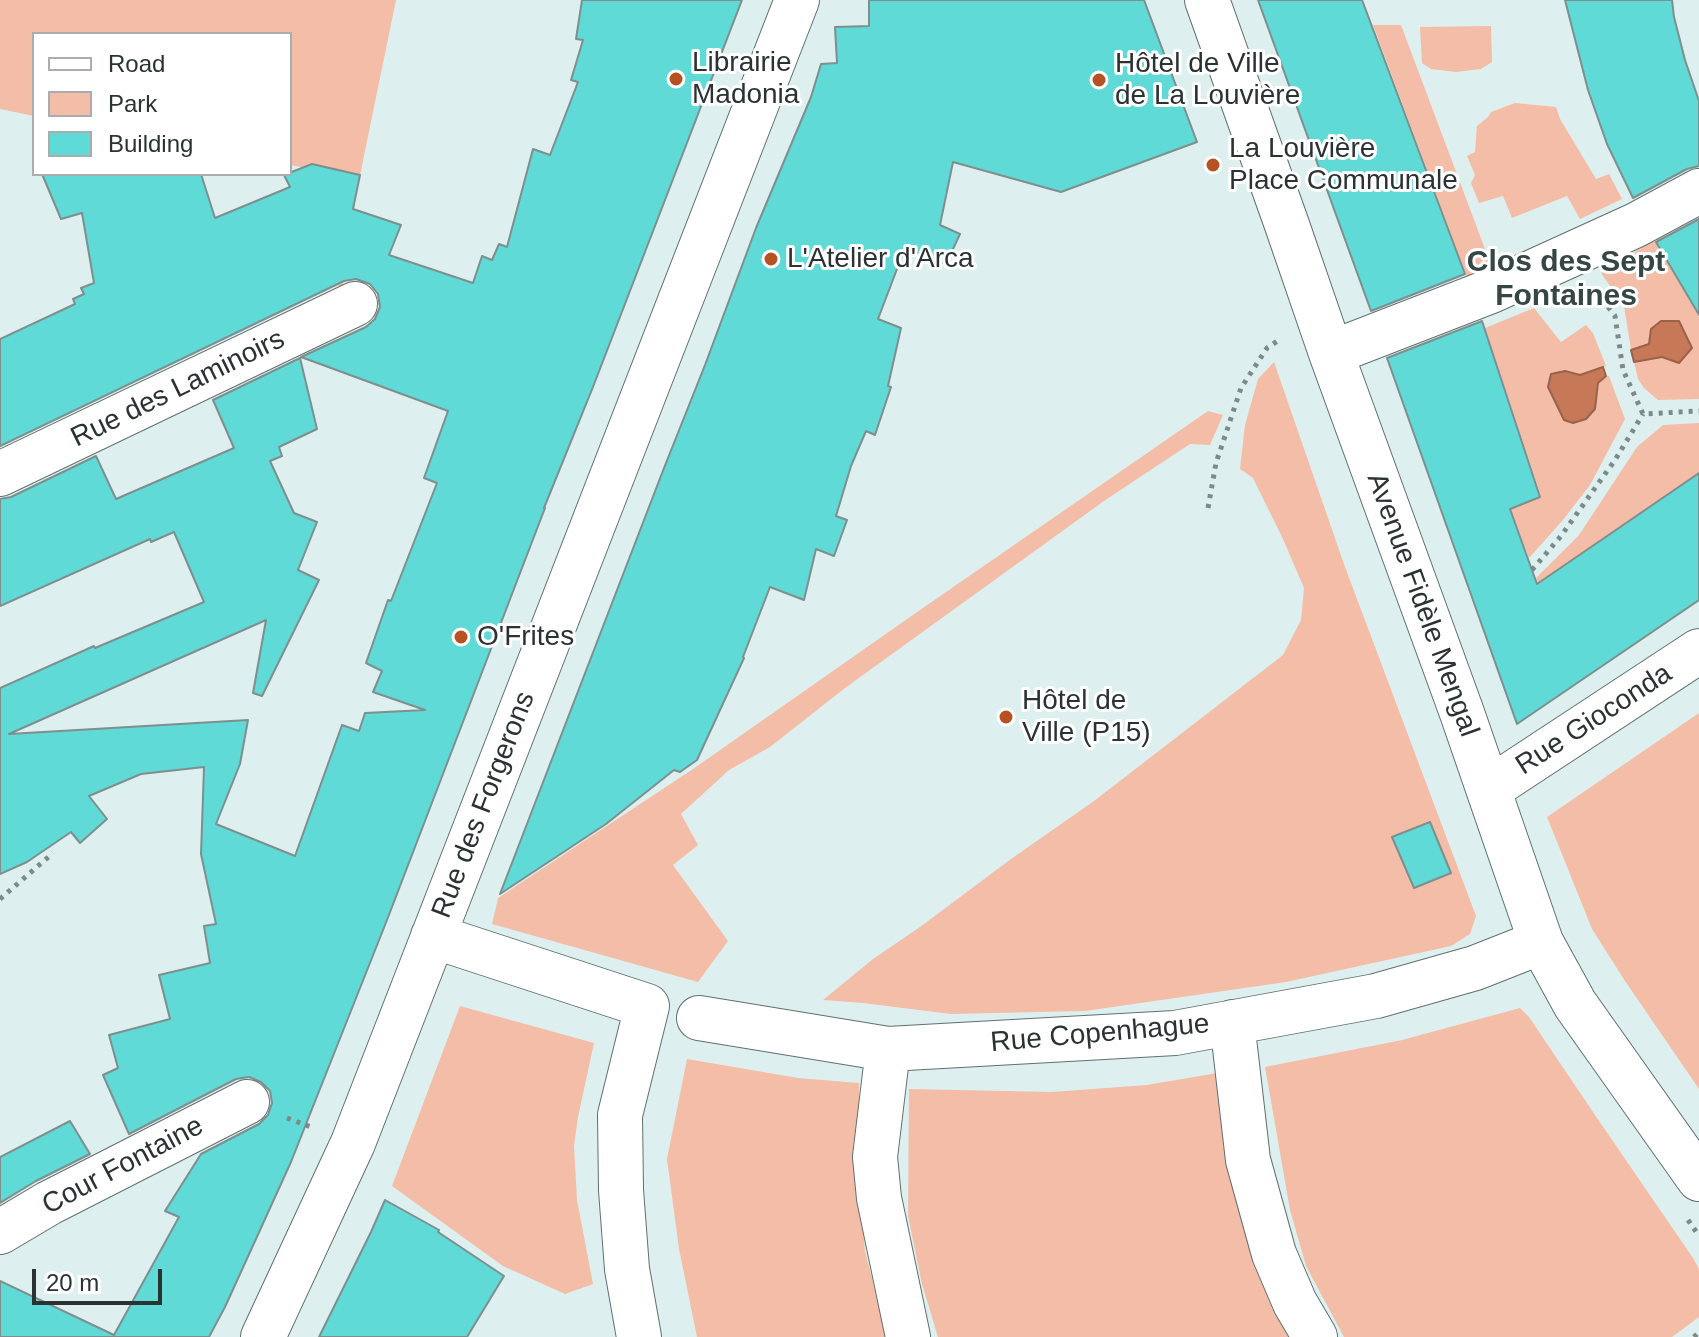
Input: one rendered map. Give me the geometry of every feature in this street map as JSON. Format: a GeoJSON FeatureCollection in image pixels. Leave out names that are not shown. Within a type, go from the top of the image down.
{"type":"FeatureCollection","features":[{"type":"Feature","properties":{"kind":"street","name":"Rue des Forgerons"},"geometry":{"type":"LineString","coordinates":[[263,1337],[353,1143],[797,0]]}},
{"type":"Feature","properties":{"kind":"street","name":"Avenue Fidèle Mengal"},"geometry":{"type":"LineString","coordinates":[[1207,0],[1541,942],[1575,1004],[1699,1179]]}},
{"type":"Feature","properties":{"kind":"street"},"geometry":{"type":"LineString","coordinates":[[1324,335],[1491,291],[1636,225],[1699,191]]}},
{"type":"Feature","properties":{"kind":"street","name":"Rue des Laminoirs"},"geometry":{"type":"LineString","coordinates":[[0,474],[355,304]]}},
{"type":"Feature","properties":{"kind":"street","name":"Rue Gioconda"},"geometry":{"type":"LineString","coordinates":[[1489,789],[1699,651]]}},
{"type":"Feature","properties":{"kind":"street"},"geometry":{"type":"LineString","coordinates":[[433,936],[647,1006],[620,1115],[621,1190],[627,1269],[639,1337]]}},
{"type":"Feature","properties":{"kind":"street","name":"Rue Copenhague"},"geometry":{"type":"LineString","coordinates":[[699,1018],[888,1049],[1175,1033],[1376,996],[1475,968],[1541,942]]}},
{"type":"Feature","properties":{"kind":"street"},"geometry":{"type":"LineString","coordinates":[[1232,1022],[1248,1160],[1274,1254],[1295,1303],[1315,1337]]}},
{"type":"Feature","properties":{"kind":"street"},"geometry":{"type":"LineString","coordinates":[[888,1049],[875,1157],[879,1198],[908,1337]]}},
{"type":"Feature","properties":{"kind":"street","name":"Cour Fontaine"},"geometry":{"type":"LineString","coordinates":[[0,1232],[49,1203],[247,1102]]}},
{"type":"Feature","properties":{"kind":"path"},"geometry":{"type":"LineString","coordinates":[[1569,255],[1615,316],[1623,370],[1643,414]]}},
{"type":"Feature","properties":{"kind":"path"},"geometry":{"type":"LineString","coordinates":[[1208,508],[1216,463],[1241,388],[1267,348],[1324,335]]}},
{"type":"Feature","properties":{"kind":"path"},"geometry":{"type":"LineString","coordinates":[[1643,414],[1699,411]]}},
{"type":"Feature","properties":{"kind":"path"},"geometry":{"type":"LineString","coordinates":[[1532,570],[1561,536],[1615,460],[1643,414]]}},
{"type":"Feature","properties":{"kind":"path"},"geometry":{"type":"LineString","coordinates":[[0,899],[53,853]]}},
{"type":"Feature","properties":{"kind":"path"},"geometry":{"type":"LineString","coordinates":[[247,1102],[353,1143]]}},
{"type":"Feature","properties":{"kind":"path"},"geometry":{"type":"LineString","coordinates":[[1694,1337],[1699,1332]]}},
{"type":"Feature","properties":{"kind":"green space"},"geometry":{"type":"Polygon","coordinates":[[[0,0],[396,0],[343,258],[343,289],[340,291],[301,167],[292,165],[292,32],[32,32],[32,116],[0,109],[0,0]]]}},
{"type":"Feature","properties":{"kind":"green space"},"geometry":{"type":"Polygon","coordinates":[[[1373,25],[1401,25],[1491,265],[1467,278],[1373,25]]]}},
{"type":"Feature","properties":{"kind":"green space"},"geometry":{"type":"Polygon","coordinates":[[[1491,26],[1492,62],[1481,69],[1456,72],[1431,69],[1422,63],[1420,27],[1491,26]]]}},
{"type":"Feature","properties":{"kind":"green space"},"geometry":{"type":"Polygon","coordinates":[[[1515,103],[1556,107],[1596,179],[1609,174],[1622,199],[1580,219],[1567,196],[1512,218],[1503,196],[1479,203],[1471,183],[1475,175],[1467,156],[1475,152],[1477,126],[1491,112],[1515,103]]]}},
{"type":"Feature","properties":{"kind":"green space"},"geometry":{"type":"Polygon","coordinates":[[[1654,240],[1699,317],[1699,399],[1658,400],[1644,388],[1634,362],[1662,357],[1649,344],[1631,350],[1624,306],[1601,273],[1654,240]]]}},
{"type":"Feature","properties":{"kind":"green space"},"geometry":{"type":"Polygon","coordinates":[[[1534,308],[1561,342],[1586,325],[1593,333],[1606,366],[1580,375],[1565,371],[1595,409],[1598,383],[1609,376],[1625,419],[1590,485],[1529,558],[1510,508],[1541,497],[1485,328],[1534,308]]]}},
{"type":"Feature","properties":{"kind":"green space"},"geometry":{"type":"Polygon","coordinates":[[[1274,362],[1345,567],[1476,916],[1470,934],[1451,946],[1286,982],[1085,1011],[951,1014],[823,1000],[873,959],[1094,801],[1283,655],[1301,620],[1304,588],[1253,478],[1240,469],[1245,425],[1258,379],[1274,362]]]}},
{"type":"Feature","properties":{"kind":"green space"},"geometry":{"type":"Polygon","coordinates":[[[1208,411],[1223,415],[1210,445],[1190,444],[1104,501],[845,688],[770,747],[729,770],[681,814],[698,845],[673,865],[728,941],[698,982],[492,924],[498,898],[693,769],[1208,411]]]}},
{"type":"Feature","properties":{"kind":"green space"},"geometry":{"type":"Polygon","coordinates":[[[1699,423],[1699,475],[1538,583],[1536,578],[1579,535],[1637,447],[1663,425],[1699,423]]]}},
{"type":"Feature","properties":{"kind":"green space"},"geometry":{"type":"Polygon","coordinates":[[[1699,713],[1699,1089],[1592,929],[1547,817],[1699,713]]]}},
{"type":"Feature","properties":{"kind":"green space"},"geometry":{"type":"Polygon","coordinates":[[[460,1006],[594,1043],[574,1146],[577,1200],[593,1284],[565,1294],[503,1266],[392,1186],[460,1006]]]}},
{"type":"Feature","properties":{"kind":"green space"},"geometry":{"type":"Polygon","coordinates":[[[1520,1008],[1693,1258],[1699,1269],[1699,1317],[1672,1337],[1344,1337],[1306,1266],[1290,1210],[1265,1067],[1402,1040],[1520,1008]]]}},
{"type":"Feature","properties":{"kind":"green space"},"geometry":{"type":"Polygon","coordinates":[[[687,1059],[798,1078],[859,1083],[859,1183],[865,1251],[887,1337],[697,1337],[679,1249],[667,1159],[687,1059]]]}},
{"type":"Feature","properties":{"kind":"green space"},"geometry":{"type":"Polygon","coordinates":[[[1217,1073],[1293,1337],[938,1337],[922,1284],[908,1216],[909,1089],[1052,1092],[1147,1085],[1217,1073]]]}},
{"type":"Feature","properties":{"kind":"shaded area"},"geometry":{"type":"Polygon","coordinates":[[[1661,321],[1679,321],[1692,348],[1679,363],[1662,357],[1634,362],[1631,350],[1649,344],[1651,329],[1661,321]]]}},
{"type":"Feature","properties":{"kind":"shaded area"},"geometry":{"type":"Polygon","coordinates":[[[1603,367],[1606,376],[1598,383],[1595,409],[1586,419],[1573,423],[1564,420],[1548,387],[1551,374],[1565,371],[1580,375],[1603,367]]]}},
{"type":"Feature","properties":{"kind":"building"},"geometry":{"type":"Polygon","coordinates":[[[582,0],[742,0],[291,1162],[209,1337],[0,1337],[0,1281],[114,1335],[179,1217],[165,1211],[201,1154],[259,1124],[268,1115],[272,1103],[270,1091],[261,1082],[249,1077],[236,1079],[129,1134],[103,1075],[118,1068],[109,1035],[170,1019],[159,975],[210,963],[204,926],[216,924],[201,854],[204,767],[141,774],[89,796],[107,819],[80,843],[71,832],[27,862],[0,874],[0,688],[204,602],[174,532],[151,542],[150,539],[0,606],[0,499],[11,497],[96,456],[116,499],[234,448],[213,400],[300,358],[317,429],[279,447],[282,456],[270,461],[294,513],[317,522],[298,570],[319,580],[262,696],[253,693],[266,620],[9,734],[248,720],[240,764],[216,824],[295,856],[342,725],[359,731],[365,713],[425,710],[373,692],[382,671],[366,663],[388,600],[391,601],[437,483],[424,478],[448,411],[301,357],[366,327],[375,319],[380,307],[378,294],[370,284],[356,279],[344,281],[0,446],[0,339],[75,304],[73,299],[84,294],[81,288],[94,283],[82,213],[61,219],[43,176],[202,176],[215,218],[290,187],[284,176],[292,176],[292,172],[312,164],[360,175],[353,209],[401,225],[389,255],[473,283],[482,256],[492,260],[499,244],[507,247],[533,149],[550,155],[578,82],[571,80],[583,40],[576,39],[582,0]]]}},
{"type":"Feature","properties":{"kind":"building"},"geometry":{"type":"Polygon","coordinates":[[[869,0],[1144,0],[1197,142],[1061,192],[953,162],[940,225],[960,234],[946,264],[905,248],[878,319],[901,328],[888,386],[891,387],[875,435],[866,431],[851,466],[836,516],[847,520],[834,556],[816,549],[804,600],[770,587],[744,658],[697,760],[680,772],[674,770],[606,824],[500,894],[756,228],[811,97],[821,64],[837,63],[835,27],[869,26],[869,0]]]}},
{"type":"Feature","properties":{"kind":"building"},"geometry":{"type":"Polygon","coordinates":[[[1258,0],[1362,0],[1465,274],[1371,311],[1258,0]]]}},
{"type":"Feature","properties":{"kind":"building"},"geometry":{"type":"Polygon","coordinates":[[[1565,0],[1672,0],[1685,60],[1699,101],[1699,166],[1687,169],[1633,198],[1607,144],[1588,90],[1565,0]]]}},
{"type":"Feature","properties":{"kind":"building"},"geometry":{"type":"Polygon","coordinates":[[[1699,219],[1699,315],[1656,242],[1699,219]]]}},
{"type":"Feature","properties":{"kind":"building"},"geometry":{"type":"Polygon","coordinates":[[[1482,321],[1540,497],[1510,509],[1537,584],[1699,473],[1699,600],[1517,724],[1387,358],[1482,321]]]}},
{"type":"Feature","properties":{"kind":"building"},"geometry":{"type":"Polygon","coordinates":[[[1430,822],[1451,873],[1414,888],[1392,837],[1430,822]]]}},
{"type":"Feature","properties":{"kind":"building"},"geometry":{"type":"Polygon","coordinates":[[[70,1121],[90,1154],[0,1203],[0,1157],[70,1121]]]}},
{"type":"Feature","properties":{"kind":"building"},"geometry":{"type":"Polygon","coordinates":[[[385,1200],[439,1230],[504,1276],[467,1337],[319,1337],[385,1200]]]}},
{"type":"Feature","properties":{"kind":"place","name":"Librairie Madonia"},"geometry":{"type":"Point","coordinates":[676,79]}},
{"type":"Feature","properties":{"kind":"place","name":"Hôtel de Ville de La Louvière"},"geometry":{"type":"Point","coordinates":[1099,80]}},
{"type":"Feature","properties":{"kind":"place","name":"La Louvière Place Communale"},"geometry":{"type":"Point","coordinates":[1213,165]}},
{"type":"Feature","properties":{"kind":"place","name":"L'Atelier d'Arca"},"geometry":{"type":"Point","coordinates":[771,259]}},
{"type":"Feature","properties":{"kind":"place","name":"O'Frites"},"geometry":{"type":"Point","coordinates":[461,637]}},
{"type":"Feature","properties":{"kind":"place","name":"Hôtel de Ville (P15)"},"geometry":{"type":"Point","coordinates":[1006,717]}},
{"type":"Feature","properties":{"kind":"district","name":"Clos des Sept Fontaines"},"geometry":{"type":"Point","coordinates":[1566,280]}}]}
